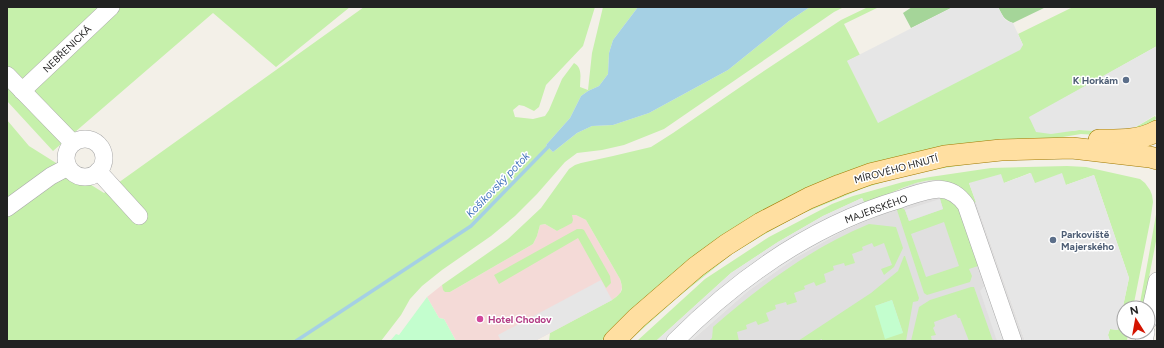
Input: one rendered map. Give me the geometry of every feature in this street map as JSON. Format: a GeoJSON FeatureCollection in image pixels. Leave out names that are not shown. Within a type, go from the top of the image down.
{"type":"FeatureCollection","features":[{"type":"Feature","properties":{"kind":"main road"},"geometry":{"type":"LineString","coordinates":[[1072,148],[1089,140],[1127,140],[1142,137],[1157,131]]}},
{"type":"Feature","properties":{"kind":"main road","name":"MÍROVÉHO HNUTÍ"},"geometry":{"type":"LineString","coordinates":[[614,341],[696,267],[726,245],[761,223],[809,198],[870,174],[945,156],[1002,150],[1072,148],[1157,159]]}},
{"type":"Feature","properties":{"kind":"street","name":"NEBŘENICKÁ"},"geometry":{"type":"LineString","coordinates":[[22,91],[111,7]]}},
{"type":"Feature","properties":{"kind":"street"},"geometry":{"type":"LineString","coordinates":[[7,75],[73,143]]}},
{"type":"Feature","properties":{"kind":"street"},"geometry":{"type":"LineString","coordinates":[[83,139],[97,144],[103,157],[103,162],[98,171],[90,176],[84,177],[75,174],[68,167],[66,157],[67,152],[73,143],[83,139]]}},
{"type":"Feature","properties":{"kind":"street"},"geometry":{"type":"LineString","coordinates":[[7,208],[51,176],[68,167]]}},
{"type":"Feature","properties":{"kind":"street"},"geometry":{"type":"LineString","coordinates":[[98,171],[139,216]]}},
{"type":"Feature","properties":{"kind":"street","name":"MAJERSKÉHO"},"geometry":{"type":"LineString","coordinates":[[675,341],[696,320],[737,286],[780,255],[830,227],[860,213],[892,201],[940,188],[956,193],[966,205],[1013,341]]}},
{"type":"Feature","properties":{"kind":"street"},"geometry":{"type":"LineString","coordinates":[[1153,300],[1157,280]]}},
{"type":"Feature","properties":{"kind":"shaded area"},"geometry":{"type":"Polygon","coordinates":[[[953,7],[998,7],[1004,18],[1013,23],[1023,45],[1020,50],[878,123],[847,61],[953,7]]]}},
{"type":"Feature","properties":{"kind":"shaded area","name":"K Horkám"},"geometry":{"type":"Polygon","coordinates":[[[1157,46],[1157,114],[1127,132],[1079,130],[1051,134],[1036,132],[1029,117],[1157,46]]]}},
{"type":"Feature","properties":{"kind":"shaded area","name":"Parkoviště Majerského"},"geometry":{"type":"Polygon","coordinates":[[[1031,173],[1035,183],[1062,173],[1066,185],[1094,175],[1129,278],[1124,300],[1116,300],[1116,330],[1110,329],[1108,335],[1110,341],[1025,341],[969,183],[1001,174],[1004,183],[1031,173]]]}},
{"type":"Feature","properties":{"kind":"shaded area"},"geometry":{"type":"Polygon","coordinates":[[[931,180],[948,182],[973,203],[976,202],[1025,341],[691,341],[748,291],[795,258],[841,232],[871,218],[865,205],[912,184],[931,180]]]}},
{"type":"Feature","properties":{"kind":"shaded area"},"geometry":{"type":"Polygon","coordinates":[[[862,198],[872,218],[841,232],[795,258],[748,291],[691,341],[656,341],[731,273],[778,242],[823,216],[862,198]]]}},
{"type":"Feature","properties":{"kind":"shaded area"},"geometry":{"type":"Polygon","coordinates":[[[940,199],[943,209],[909,221],[905,210],[940,199]]]}},
{"type":"Feature","properties":{"kind":"shaded area"},"geometry":{"type":"Polygon","coordinates":[[[574,214],[586,220],[620,279],[622,287],[620,294],[612,300],[535,341],[456,341],[444,319],[439,318],[427,297],[442,285],[443,288],[450,292],[533,244],[540,225],[545,224],[557,231],[561,229],[574,214]]]}},
{"type":"Feature","properties":{"kind":"shaded area"},"geometry":{"type":"Polygon","coordinates":[[[601,280],[612,300],[535,341],[501,341],[498,335],[601,280]]]}},
{"type":"Feature","properties":{"kind":"shaded area"},"geometry":{"type":"Polygon","coordinates":[[[987,283],[1007,341],[997,341],[980,291],[987,283]]]}},
{"type":"Feature","properties":{"kind":"green space"},"geometry":{"type":"Polygon","coordinates":[[[7,7],[350,7],[276,67],[213,13],[53,151],[7,101],[7,7]]]}},
{"type":"Feature","properties":{"kind":"green space"},"geometry":{"type":"Polygon","coordinates":[[[364,7],[595,7],[583,46],[546,85],[539,107],[534,111],[519,105],[513,110],[515,117],[533,119],[545,116],[562,79],[574,63],[580,70],[580,87],[588,90],[592,53],[603,7],[638,7],[613,40],[609,53],[608,74],[599,86],[581,96],[570,118],[546,145],[553,152],[577,133],[592,126],[613,125],[649,113],[728,70],[789,21],[810,7],[844,7],[834,12],[664,129],[624,145],[602,150],[577,153],[565,162],[515,216],[491,236],[442,270],[422,286],[410,299],[401,315],[381,341],[7,341],[7,120],[29,146],[104,193],[364,7]]]}},
{"type":"Feature","properties":{"kind":"green space"},"geometry":{"type":"Polygon","coordinates":[[[868,7],[879,7],[844,24],[860,55],[847,61],[1023,45],[1018,34],[1073,7],[1157,7],[1157,46],[1029,118],[1072,131],[1127,132],[1115,136],[1081,134],[855,171],[638,306],[601,341],[549,341],[550,333],[612,300],[620,293],[622,289],[620,279],[586,220],[576,215],[572,215],[572,223],[557,231],[545,224],[540,225],[533,244],[450,292],[445,292],[443,290],[442,285],[508,239],[541,208],[569,169],[575,165],[651,147],[841,20],[868,7]]]}},
{"type":"Feature","properties":{"kind":"green space"},"geometry":{"type":"Polygon","coordinates":[[[912,7],[953,7],[911,28],[903,13],[912,7]]]}},
{"type":"Feature","properties":{"kind":"green space"},"geometry":{"type":"Polygon","coordinates":[[[998,7],[1046,7],[1013,23],[1005,19],[998,7]]]}},
{"type":"Feature","properties":{"kind":"green space"},"geometry":{"type":"Polygon","coordinates":[[[1155,116],[1156,118],[1154,123],[1127,132],[1155,116]]]}},
{"type":"Feature","properties":{"kind":"green space"},"geometry":{"type":"Polygon","coordinates":[[[964,162],[964,165],[900,177],[864,188],[799,215],[732,254],[677,298],[629,341],[624,341],[696,277],[777,223],[872,182],[964,162]]]}},
{"type":"Feature","properties":{"kind":"green space"},"geometry":{"type":"Polygon","coordinates":[[[1086,167],[1140,179],[1145,183],[1150,190],[1153,202],[1135,300],[1124,300],[1129,278],[1094,175],[1066,185],[1034,183],[1030,173],[1004,183],[969,183],[976,202],[973,203],[950,183],[938,180],[916,183],[894,191],[865,205],[862,198],[823,216],[778,242],[731,273],[656,341],[637,341],[705,279],[769,237],[832,204],[853,196],[903,182],[991,168],[1086,167]]]}},
{"type":"Feature","properties":{"kind":"green space"},"geometry":{"type":"Polygon","coordinates":[[[941,197],[956,202],[981,265],[969,269],[972,276],[970,282],[927,295],[924,293],[896,207],[901,207],[905,210],[909,221],[943,209],[940,199],[941,197]],[[944,222],[911,234],[926,277],[959,266],[944,222]]]}},
{"type":"Feature","properties":{"kind":"green space"},"geometry":{"type":"Polygon","coordinates":[[[1157,209],[1157,236],[1145,300],[1140,300],[1157,209]]]}},
{"type":"Feature","properties":{"kind":"green space"},"geometry":{"type":"Polygon","coordinates":[[[869,224],[896,227],[903,248],[894,267],[884,275],[881,269],[892,265],[884,243],[874,247],[872,243],[862,247],[863,250],[852,254],[855,263],[845,266],[844,263],[833,266],[834,270],[824,274],[826,282],[816,286],[814,282],[804,286],[805,289],[794,293],[797,302],[787,305],[786,302],[775,305],[776,309],[766,313],[769,321],[758,325],[756,321],[746,325],[747,329],[737,332],[739,341],[709,341],[712,338],[713,327],[749,297],[787,269],[827,244],[869,224]]]}},
{"type":"Feature","properties":{"kind":"green space"},"geometry":{"type":"Polygon","coordinates":[[[577,229],[584,230],[610,276],[611,283],[606,288],[578,238],[499,284],[494,275],[577,229]]]}},
{"type":"Feature","properties":{"kind":"green space"},"geometry":{"type":"Polygon","coordinates":[[[905,256],[919,298],[918,301],[913,302],[906,341],[822,341],[822,339],[817,341],[798,341],[871,293],[898,271],[905,256]],[[892,300],[875,306],[903,333],[892,300]]]}},
{"type":"Feature","properties":{"kind":"green space"},"geometry":{"type":"Polygon","coordinates":[[[974,287],[993,341],[969,341],[960,318],[958,318],[956,314],[934,322],[935,326],[933,328],[936,335],[931,336],[932,341],[911,341],[919,307],[930,300],[974,287]]]}},
{"type":"Feature","properties":{"kind":"green space"},"geometry":{"type":"Polygon","coordinates":[[[427,297],[439,318],[444,319],[456,341],[390,341],[396,334],[399,335],[427,297]]]}},
{"type":"Feature","properties":{"kind":"green space"},"geometry":{"type":"Polygon","coordinates":[[[892,300],[903,333],[885,339],[875,306],[892,300]]]}},
{"type":"Feature","properties":{"kind":"green space"},"geometry":{"type":"Polygon","coordinates":[[[1110,329],[1116,330],[1116,340],[1127,341],[1110,341],[1108,335],[1110,329]]]}},
{"type":"Feature","properties":{"kind":"water"},"geometry":{"type":"Polygon","coordinates":[[[638,7],[810,7],[789,21],[728,70],[649,113],[613,125],[592,126],[577,133],[553,152],[546,145],[570,118],[581,96],[599,86],[608,74],[609,53],[613,40],[638,7]]]}},
{"type":"Feature","properties":{"kind":"waterway","name":"Košíkovský potok"},"geometry":{"type":"LineString","coordinates":[[296,341],[471,226],[550,145]]}},
{"type":"Feature","properties":{"kind":"place","name":"K Horkám"},"geometry":{"type":"Point","coordinates":[1126,80]}},
{"type":"Feature","properties":{"kind":"place","name":"Parkoviště Majerského"},"geometry":{"type":"Point","coordinates":[1053,240]}},
{"type":"Feature","properties":{"kind":"place","name":"Hotel Chodov"},"geometry":{"type":"Point","coordinates":[480,319]}}]}
